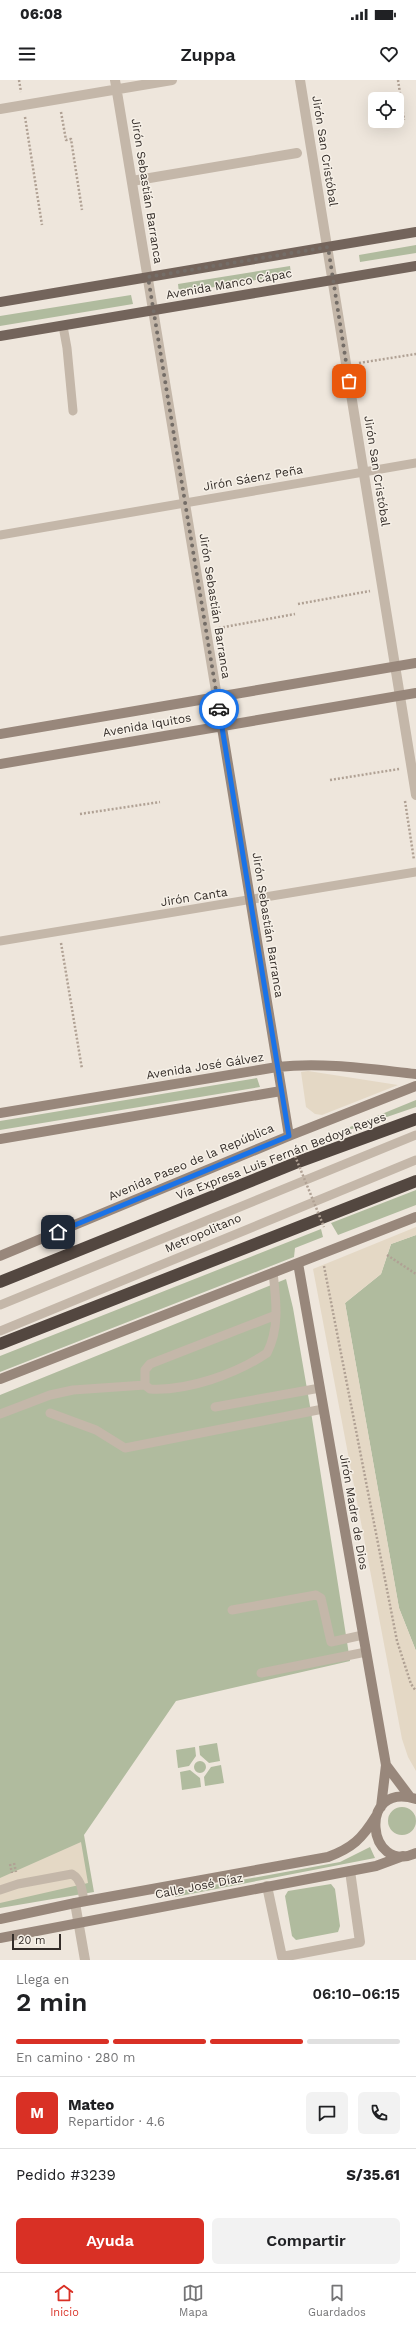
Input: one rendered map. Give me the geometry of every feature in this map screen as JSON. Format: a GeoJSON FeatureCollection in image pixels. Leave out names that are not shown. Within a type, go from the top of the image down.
{"type":"FeatureCollection","features":[{"type":"Feature","properties":{"kind":"highway","name":"Vía Expresa Luis Fernán Bedoya Reyes"},"geometry":{"type":"LineString","coordinates":[[0,1282],[298,1162],[416,1119]]}},
{"type":"Feature","properties":{"kind":"highway"},"geometry":{"type":"LineString","coordinates":[[0,1344],[416,1181]]}},
{"type":"Feature","properties":{"kind":"main road","name":"Avenida Manco Cápac"},"geometry":{"type":"LineString","coordinates":[[0,302],[416,232]]}},
{"type":"Feature","properties":{"kind":"main road","name":"Avenida Manco Cápac"},"geometry":{"type":"LineString","coordinates":[[0,336],[416,266]]}},
{"type":"Feature","properties":{"kind":"street"},"geometry":{"type":"LineString","coordinates":[[0,108],[58,99],[116,84],[172,80]]}},
{"type":"Feature","properties":{"kind":"street","name":"Jirón San Cristóbal"},"geometry":{"type":"LineString","coordinates":[[300,80],[416,795]]}},
{"type":"Feature","properties":{"kind":"street","name":"Jirón Sebastián Barranca"},"geometry":{"type":"LineString","coordinates":[[116,84],[289,1136]]}},
{"type":"Feature","properties":{"kind":"street"},"geometry":{"type":"LineString","coordinates":[[132,181],[298,153]]}},
{"type":"Feature","properties":{"kind":"street","name":"Avenida Iquitos"},"geometry":{"type":"LineString","coordinates":[[0,734],[416,663]]}},
{"type":"Feature","properties":{"kind":"street","name":"Avenida Iquitos"},"geometry":{"type":"LineString","coordinates":[[0,764],[416,693]]}},
{"type":"Feature","properties":{"kind":"street","name":"Avenida José Gálvez"},"geometry":{"type":"LineString","coordinates":[[0,1113],[277,1067],[326,1064],[416,1074]]}},
{"type":"Feature","properties":{"kind":"street","name":"Avenida Paseo de la República"},"geometry":{"type":"LineString","coordinates":[[0,1256],[289,1136],[416,1086]]}},
{"type":"Feature","properties":{"kind":"street"},"geometry":{"type":"LineString","coordinates":[[0,1139],[281,1091]]}},
{"type":"Feature","properties":{"kind":"street"},"geometry":{"type":"LineString","coordinates":[[0,1379],[416,1217]]}},
{"type":"Feature","properties":{"kind":"street","name":"Jirón Madre de Dios"},"geometry":{"type":"LineString","coordinates":[[298,1263],[386,1765],[381,1807]]}},
{"type":"Feature","properties":{"kind":"street","name":"Jirón Madre de Dios"},"geometry":{"type":"LineString","coordinates":[[386,1765],[413,1798]]}},
{"type":"Feature","properties":{"kind":"street"},"geometry":{"type":"LineString","coordinates":[[381,1807],[394,1798],[413,1798]]}},
{"type":"Feature","properties":{"kind":"street","name":"Calle José Díaz"},"geometry":{"type":"LineString","coordinates":[[0,1919],[79,1902],[328,1858],[348,1849],[367,1831],[381,1807]]}},
{"type":"Feature","properties":{"kind":"street"},"geometry":{"type":"LineString","coordinates":[[376,1816],[374,1830],[379,1843],[393,1855],[412,1855]]}},
{"type":"Feature","properties":{"kind":"street","name":"Calle José Díaz"},"geometry":{"type":"LineString","coordinates":[[0,1938],[376,1866],[412,1855]]}},
{"type":"Feature","properties":{"kind":"street"},"geometry":{"type":"LineString","coordinates":[[268,1886],[282,1957],[360,1942],[350,1870]]}},
{"type":"Feature","properties":{"kind":"street"},"geometry":{"type":"LineString","coordinates":[[248,1872],[252,1890]]}},
{"type":"Feature","properties":{"kind":"street"},"geometry":{"type":"LineString","coordinates":[[79,1902],[78,1923],[85,1960]]}},
{"type":"Feature","properties":{"kind":"lane"},"geometry":{"type":"LineString","coordinates":[[63,326],[67,348],[73,411]]}},
{"type":"Feature","properties":{"kind":"lane","name":"Jirón Sáenz Peña"},"geometry":{"type":"LineString","coordinates":[[0,535],[416,463]]}},
{"type":"Feature","properties":{"kind":"lane","name":"Jirón Canta"},"geometry":{"type":"LineString","coordinates":[[0,940],[416,872]]}},
{"type":"Feature","properties":{"kind":"lane","name":"Metropolitano"},"geometry":{"type":"LineString","coordinates":[[0,1305],[416,1136]]}},
{"type":"Feature","properties":{"kind":"lane","name":"Metropolitano"},"geometry":{"type":"LineString","coordinates":[[0,1331],[416,1160]]}},
{"type":"Feature","properties":{"kind":"lane"},"geometry":{"type":"LineString","coordinates":[[0,1414],[50,1395],[73,1390],[145,1385],[150,1389],[183,1388],[252,1363],[267,1353],[272,1343],[276,1315],[272,1272]]}},
{"type":"Feature","properties":{"kind":"lane"},"geometry":{"type":"LineString","coordinates":[[145,1385],[145,1370],[150,1364],[276,1315]]}},
{"type":"Feature","properties":{"kind":"lane"},"geometry":{"type":"LineString","coordinates":[[215,1407],[320,1388]]}},
{"type":"Feature","properties":{"kind":"lane"},"geometry":{"type":"LineString","coordinates":[[50,1413],[96,1430],[125,1448],[323,1409]]}},
{"type":"Feature","properties":{"kind":"lane"},"geometry":{"type":"LineString","coordinates":[[232,1610],[316,1595],[321,1598],[331,1642],[363,1635]]}},
{"type":"Feature","properties":{"kind":"lane"},"geometry":{"type":"LineString","coordinates":[[261,1673],[366,1652]]}},
{"type":"Feature","properties":{"kind":"lane"},"geometry":{"type":"LineString","coordinates":[[0,1890],[18,1884],[72,1874],[77,1877],[81,1885],[79,1902]]}},
{"type":"Feature","properties":{"kind":"path"},"geometry":{"type":"LineString","coordinates":[[19,80],[42,225]]}},
{"type":"Feature","properties":{"kind":"path"},"geometry":{"type":"LineString","coordinates":[[398,80],[400,92]]}},
{"type":"Feature","properties":{"kind":"path"},"geometry":{"type":"LineString","coordinates":[[58,99],[66,140],[71,139],[82,210]]}},
{"type":"Feature","properties":{"kind":"path"},"geometry":{"type":"LineString","coordinates":[[347,366],[416,354]]}},
{"type":"Feature","properties":{"kind":"path"},"geometry":{"type":"LineString","coordinates":[[298,604],[383,589]]}},
{"type":"Feature","properties":{"kind":"path"},"geometry":{"type":"LineString","coordinates":[[207,631],[295,614]]}},
{"type":"Feature","properties":{"kind":"path"},"geometry":{"type":"LineString","coordinates":[[330,780],[411,767]]}},
{"type":"Feature","properties":{"kind":"path"},"geometry":{"type":"LineString","coordinates":[[80,814],[160,802]]}},
{"type":"Feature","properties":{"kind":"path"},"geometry":{"type":"LineString","coordinates":[[59,931],[82,1069]]}},
{"type":"Feature","properties":{"kind":"path"},"geometry":{"type":"LineString","coordinates":[[296,1156],[327,1234]]}},
{"type":"Feature","properties":{"kind":"path"},"geometry":{"type":"LineString","coordinates":[[321,1254],[397,1641],[412,1684],[416,1691]]}},
{"type":"Feature","properties":{"kind":"path"},"geometry":{"type":"LineString","coordinates":[[387,1255],[416,1274]]}},
{"type":"Feature","properties":{"kind":"green space"},"geometry":{"type":"Polygon","coordinates":[[[416,245],[416,253],[360,262],[359,255],[416,245]]]}},
{"type":"Feature","properties":{"kind":"green space"},"geometry":{"type":"Polygon","coordinates":[[[290,266],[291,274],[179,293],[178,284],[290,266]]]}},
{"type":"Feature","properties":{"kind":"green space"},"geometry":{"type":"Polygon","coordinates":[[[131,295],[133,304],[0,326],[0,316],[131,295]]]}},
{"type":"Feature","properties":{"kind":"green space"},"geometry":{"type":"Polygon","coordinates":[[[257,1078],[260,1087],[0,1130],[0,1121],[257,1078]]]}},
{"type":"Feature","properties":{"kind":"green space"},"geometry":{"type":"Polygon","coordinates":[[[416,1100],[416,1107],[349,1130],[350,1127],[416,1100]]]}},
{"type":"Feature","properties":{"kind":"green space"},"geometry":{"type":"Polygon","coordinates":[[[416,1190],[416,1205],[338,1235],[331,1223],[416,1190]]]}},
{"type":"Feature","properties":{"kind":"green space"},"geometry":{"type":"Polygon","coordinates":[[[321,1229],[323,1237],[295,1248],[294,1257],[0,1372],[0,1356],[321,1229]]]}},
{"type":"Feature","properties":{"kind":"green space"},"geometry":{"type":"Polygon","coordinates":[[[416,1235],[416,1651],[399,1608],[345,1303],[381,1274],[391,1244],[416,1235]]]}},
{"type":"Feature","properties":{"kind":"green space"},"geometry":{"type":"Polygon","coordinates":[[[286,1279],[293,1308],[311,1412],[350,1661],[176,1701],[84,1835],[94,1892],[0,1908],[0,1395],[286,1279]]]}},
{"type":"Feature","properties":{"kind":"green space"},"geometry":{"type":"Polygon","coordinates":[[[217,1743],[220,1761],[209,1763],[200,1755],[199,1746],[217,1743]]]}},
{"type":"Feature","properties":{"kind":"green space"},"geometry":{"type":"Polygon","coordinates":[[[195,1747],[196,1756],[189,1766],[178,1768],[176,1750],[195,1747]]]}},
{"type":"Feature","properties":{"kind":"green space"},"geometry":{"type":"Polygon","coordinates":[[[200,1761],[204,1763],[206,1767],[204,1771],[200,1773],[196,1771],[194,1767],[196,1763],[200,1761]]]}},
{"type":"Feature","properties":{"kind":"green space"},"geometry":{"type":"Polygon","coordinates":[[[221,1765],[224,1783],[205,1786],[204,1777],[211,1767],[221,1765]]]}},
{"type":"Feature","properties":{"kind":"green space"},"geometry":{"type":"Polygon","coordinates":[[[190,1770],[200,1778],[201,1787],[182,1790],[180,1772],[190,1770]]]}},
{"type":"Feature","properties":{"kind":"green space"},"geometry":{"type":"Polygon","coordinates":[[[402,1807],[408,1808],[412,1811],[415,1815],[415,1827],[412,1831],[408,1834],[402,1835],[396,1834],[392,1831],[389,1827],[388,1821],[389,1815],[392,1811],[396,1808],[402,1807]]]}},
{"type":"Feature","properties":{"kind":"green space"},"geometry":{"type":"Polygon","coordinates":[[[370,1847],[375,1858],[175,1897],[175,1892],[340,1862],[370,1847]]]}},
{"type":"Feature","properties":{"kind":"green space"},"geometry":{"type":"Polygon","coordinates":[[[331,1884],[335,1889],[340,1926],[338,1932],[296,1940],[292,1936],[285,1896],[288,1891],[331,1884]]]}},
{"type":"Feature","properties":{"kind":"shaded area"},"geometry":{"type":"Polygon","coordinates":[[[308,1071],[398,1085],[322,1115],[315,1114],[306,1107],[301,1072],[308,1071]]]}},
{"type":"Feature","properties":{"kind":"shaded area"},"geometry":{"type":"Polygon","coordinates":[[[416,1227],[416,1235],[391,1244],[381,1274],[345,1303],[399,1608],[416,1651],[416,1771],[408,1757],[402,1739],[313,1269],[416,1227]]]}},
{"type":"Feature","properties":{"kind":"shaded area"},"geometry":{"type":"Polygon","coordinates":[[[81,1842],[88,1883],[0,1903],[0,1878],[81,1842]]]}},
{"type":"Feature","properties":{"kind":"way so far"},"geometry":{"type":"LineString","coordinates":[[219,709],[148,277],[328,247],[349,381]]}},
{"type":"Feature","properties":{"kind":"route"},"geometry":{"type":"LineString","coordinates":[[58,1232],[289,1136],[219,709]]}}]}
